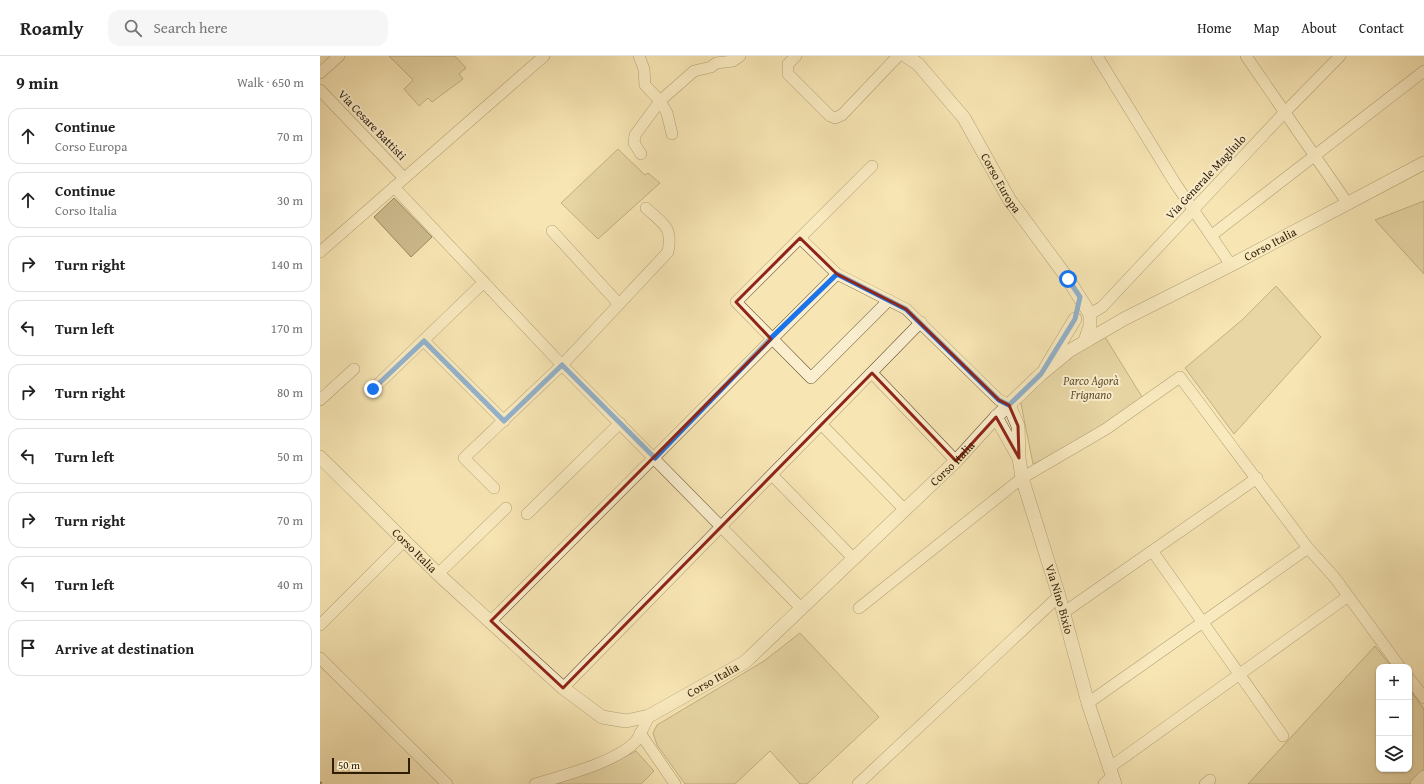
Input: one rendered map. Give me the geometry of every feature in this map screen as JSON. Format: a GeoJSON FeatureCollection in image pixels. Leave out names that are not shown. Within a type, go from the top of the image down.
{"type":"FeatureCollection","features":[{"type":"Feature","properties":{"kind":"street"},"geometry":{"type":"LineString","coordinates":[[320,73],[339,56]]}},
{"type":"Feature","properties":{"kind":"street"},"geometry":{"type":"LineString","coordinates":[[320,252],[544,56]]}},
{"type":"Feature","properties":{"kind":"street"},"geometry":{"type":"LineString","coordinates":[[639,56],[644,69],[645,85],[660,101],[667,114],[672,134]]}},
{"type":"Feature","properties":{"kind":"street"},"geometry":{"type":"LineString","coordinates":[[641,154],[634,143],[635,135],[660,101],[694,71],[711,67],[716,63],[733,61],[740,56]]}},
{"type":"Feature","properties":{"kind":"street"},"geometry":{"type":"LineString","coordinates":[[796,56],[788,64],[788,74],[830,116],[835,118],[842,115],[898,56]]}},
{"type":"Feature","properties":{"kind":"street","name":"Corso Europa"},"geometry":{"type":"LineString","coordinates":[[906,56],[918,64],[964,118],[1009,199],[1080,297]]}},
{"type":"Feature","properties":{"kind":"street"},"geometry":{"type":"LineString","coordinates":[[1097,56],[1175,183],[1212,234],[1231,265]]}},
{"type":"Feature","properties":{"kind":"street","name":"Via Generale Magliulo"},"geometry":{"type":"LineString","coordinates":[[1090,314],[1102,307],[1285,112],[1340,56]]}},
{"type":"Feature","properties":{"kind":"street"},"geometry":{"type":"LineString","coordinates":[[1250,57],[1285,112],[1348,204]]}},
{"type":"Feature","properties":{"kind":"street"},"geometry":{"type":"LineString","coordinates":[[1212,234],[1316,156],[1424,71]]}},
{"type":"Feature","properties":{"kind":"street","name":"Via Cesare Battisti"},"geometry":{"type":"LineString","coordinates":[[320,90],[404,178]]}},
{"type":"Feature","properties":{"kind":"street","name":"Corso Italia"},"geometry":{"type":"LineString","coordinates":[[320,457],[438,574],[563,688],[602,717],[626,721],[649,716],[745,662],[956,461],[996,417],[1041,374],[1085,341],[1424,163]]}},
{"type":"Feature","properties":{"kind":"street"},"geometry":{"type":"LineString","coordinates":[[872,166],[736,302],[811,378],[889,300]]}},
{"type":"Feature","properties":{"kind":"street"},"geometry":{"type":"LineString","coordinates":[[394,187],[562,365],[802,609]]}},
{"type":"Feature","properties":{"kind":"street"},"geometry":{"type":"LineString","coordinates":[[494,488],[464,458],[562,365],[668,252],[671,238],[668,229],[646,208]]}},
{"type":"Feature","properties":{"kind":"street"},"geometry":{"type":"LineString","coordinates":[[552,231],[619,304]]}},
{"type":"Feature","properties":{"kind":"street"},"geometry":{"type":"LineString","coordinates":[[800,238],[837,274],[906,309],[999,400],[1009,405],[1018,426],[1019,458]]}},
{"type":"Feature","properties":{"kind":"street"},"geometry":{"type":"LineString","coordinates":[[491,621],[655,458],[771,338],[837,274]]}},
{"type":"Feature","properties":{"kind":"street"},"geometry":{"type":"LineString","coordinates":[[373,389],[484,282]]}},
{"type":"Feature","properties":{"kind":"street"},"geometry":{"type":"LineString","coordinates":[[1080,297],[1090,314],[1090,326],[1085,341]]}},
{"type":"Feature","properties":{"kind":"street"},"geometry":{"type":"LineString","coordinates":[[1041,374],[1075,319],[1080,297]]}},
{"type":"Feature","properties":{"kind":"street"},"geometry":{"type":"LineString","coordinates":[[1090,314],[1101,320],[1115,324]]}},
{"type":"Feature","properties":{"kind":"street"},"geometry":{"type":"LineString","coordinates":[[1075,319],[1077,331],[1085,341]]}},
{"type":"Feature","properties":{"kind":"street"},"geometry":{"type":"LineString","coordinates":[[563,688],[921,322]]}},
{"type":"Feature","properties":{"kind":"street"},"geometry":{"type":"LineString","coordinates":[[424,341],[504,421]]}},
{"type":"Feature","properties":{"kind":"street"},"geometry":{"type":"LineString","coordinates":[[320,400],[354,369]]}},
{"type":"Feature","properties":{"kind":"street"},"geometry":{"type":"LineString","coordinates":[[872,373],[956,461]]}},
{"type":"Feature","properties":{"kind":"street"},"geometry":{"type":"LineString","coordinates":[[859,608],[1022,478],[1106,429],[1180,377],[1308,548],[1335,578],[1347,597],[1398,664]]}},
{"type":"Feature","properties":{"kind":"street","name":"Via Nino Bixio"},"geometry":{"type":"LineString","coordinates":[[996,417],[1019,458],[1022,478],[1064,613],[1110,778]]}},
{"type":"Feature","properties":{"kind":"street"},"geometry":{"type":"LineString","coordinates":[[527,514],[620,423]]}},
{"type":"Feature","properties":{"kind":"street"},"geometry":{"type":"LineString","coordinates":[[821,424],[905,510]]}},
{"type":"Feature","properties":{"kind":"street"},"geometry":{"type":"LineString","coordinates":[[772,475],[854,558]]}},
{"type":"Feature","properties":{"kind":"street"},"geometry":{"type":"LineString","coordinates":[[1064,613],[1257,478]]}},
{"type":"Feature","properties":{"kind":"street"},"geometry":{"type":"LineString","coordinates":[[438,574],[506,508]]}},
{"type":"Feature","properties":{"kind":"street"},"geometry":{"type":"LineString","coordinates":[[320,625],[404,541]]}},
{"type":"Feature","properties":{"kind":"street"},"geometry":{"type":"LineString","coordinates":[[1088,703],[1308,548]]}},
{"type":"Feature","properties":{"kind":"street"},"geometry":{"type":"LineString","coordinates":[[1153,552],[1283,736]]}},
{"type":"Feature","properties":{"kind":"street"},"geometry":{"type":"LineString","coordinates":[[858,784],[1059,596]]}},
{"type":"Feature","properties":{"kind":"street"},"geometry":{"type":"LineString","coordinates":[[1110,778],[1240,675],[1347,597]]}},
{"type":"Feature","properties":{"kind":"street"},"geometry":{"type":"LineString","coordinates":[[320,658],[447,784]]}},
{"type":"Feature","properties":{"kind":"street"},"geometry":{"type":"LineString","coordinates":[[1412,682],[1424,698]]}},
{"type":"Feature","properties":{"kind":"street"},"geometry":{"type":"LineString","coordinates":[[535,784],[610,758],[625,750],[640,733],[649,716]]}},
{"type":"Feature","properties":{"kind":"street"},"geometry":{"type":"LineString","coordinates":[[640,733],[676,784]]}},
{"type":"Feature","properties":{"kind":"street"},"geometry":{"type":"LineString","coordinates":[[1416,784],[1424,776]]}},
{"type":"Feature","properties":{"kind":"highlighted area"},"geometry":{"type":"Polygon","coordinates":[[[800,238],[837,274],[906,309],[999,400],[1009,405],[1018,426],[1019,458],[996,417],[956,461],[872,373],[563,688],[491,621],[771,339],[736,302],[800,238]]]}},
{"type":"Feature","properties":{"kind":"green space"},"geometry":{"type":"Polygon","coordinates":[[[389,56],[455,56],[466,68],[459,74],[463,79],[432,102],[428,98],[419,106],[404,89],[413,80],[389,56]]]}},
{"type":"Feature","properties":{"kind":"green space"},"geometry":{"type":"Polygon","coordinates":[[[618,149],[645,175],[648,173],[660,183],[598,239],[561,203],[618,149]]]}},
{"type":"Feature","properties":{"kind":"green space"},"geometry":{"type":"Polygon","coordinates":[[[1424,201],[1424,274],[1375,220],[1424,201]]]}},
{"type":"Feature","properties":{"kind":"green space"},"geometry":{"type":"Polygon","coordinates":[[[1276,286],[1321,337],[1234,434],[1185,368],[1242,320],[1276,286]]]}},
{"type":"Feature","properties":{"kind":"green space","name":"Parco Agorà Frignano"},"geometry":{"type":"Polygon","coordinates":[[[1105,337],[1144,400],[1047,458],[1033,464],[1020,399],[1071,355],[1105,337]]]}},
{"type":"Feature","properties":{"kind":"green space"},"geometry":{"type":"Polygon","coordinates":[[[800,633],[879,717],[807,784],[800,784],[770,751],[735,784],[685,784],[657,745],[653,733],[657,725],[764,661],[800,633]]]}},
{"type":"Feature","properties":{"kind":"green space"},"geometry":{"type":"Polygon","coordinates":[[[1375,646],[1390,664],[1376,664],[1376,772],[1412,772],[1412,693],[1424,709],[1424,772],[1412,784],[1248,784],[1375,646]]]}},
{"type":"Feature","properties":{"kind":"green space"},"geometry":{"type":"Polygon","coordinates":[[[636,751],[654,771],[641,784],[556,784],[611,764],[636,751]]]}},
{"type":"Feature","properties":{"kind":"building"},"geometry":{"type":"Polygon","coordinates":[[[394,198],[432,237],[411,257],[374,217],[394,198]]]}},
{"type":"Feature","properties":{"kind":"route"},"geometry":{"type":"LineString","coordinates":[[373,389],[424,341],[504,421],[562,365],[655,458],[771,338],[837,274],[906,309],[999,400],[1009,405],[1041,374],[1075,319],[1080,297],[1068,279]]}}]}
